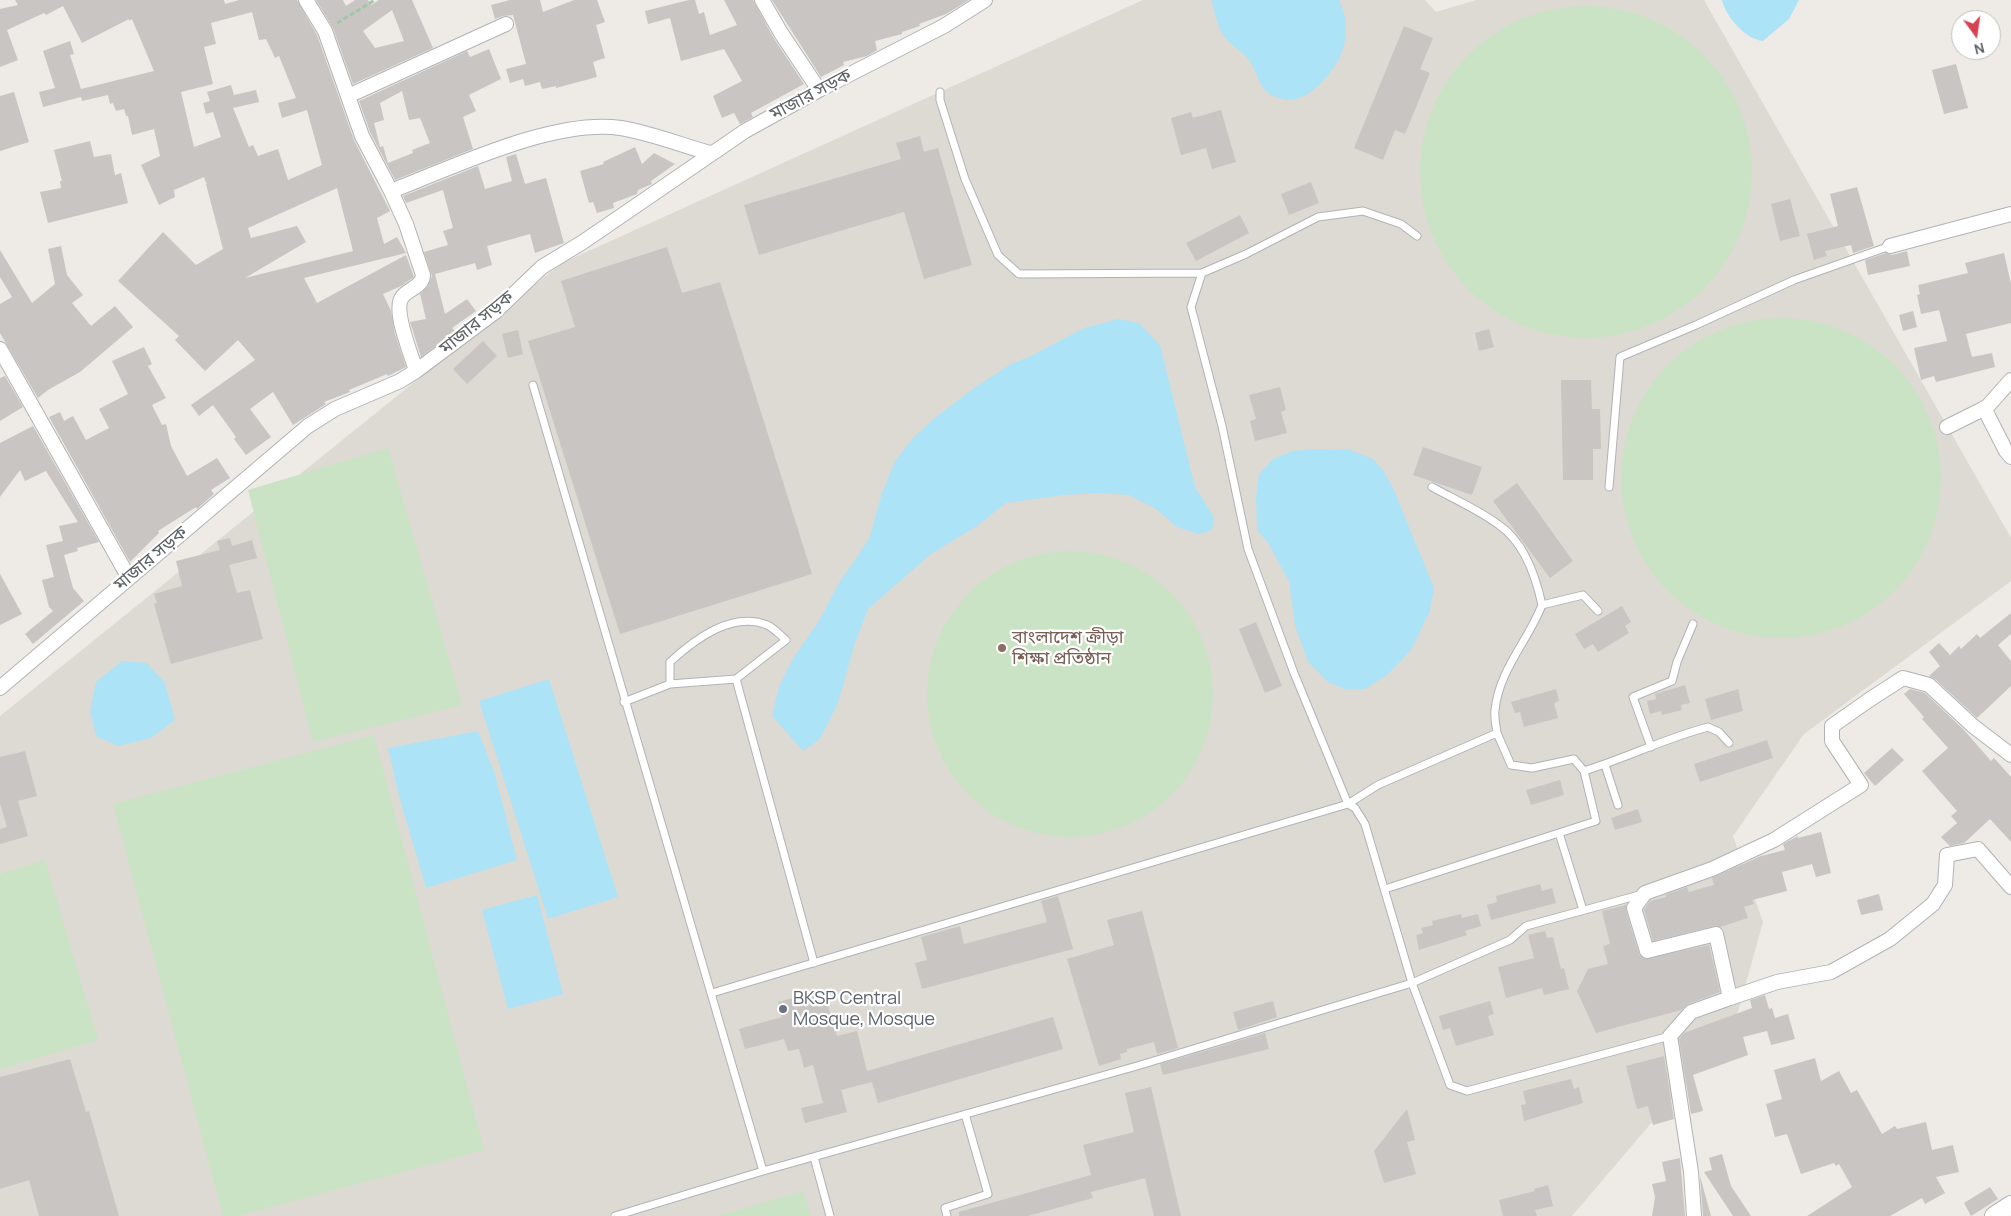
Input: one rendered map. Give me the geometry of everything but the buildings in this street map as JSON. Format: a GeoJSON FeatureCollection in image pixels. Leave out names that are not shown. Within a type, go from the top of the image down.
{"type":"FeatureCollection","features":[{"type":"Feature","properties":{"kind":"street"},"geometry":{"type":"LineString","coordinates":[[306,0],[325,31],[366,145],[391,191],[406,224],[423,275],[420,282],[403,296],[399,306],[402,325],[416,371]]}},
{"type":"Feature","properties":{"kind":"street"},"geometry":{"type":"LineString","coordinates":[[762,0],[781,33],[819,90]]}},
{"type":"Feature","properties":{"kind":"street","name":"মাজার সড়ক"},"geometry":{"type":"LineString","coordinates":[[0,688],[308,426],[335,409],[400,381],[416,371],[495,312],[542,267],[583,242],[744,131],[944,26],[985,0]]}},
{"type":"Feature","properties":{"kind":"street"},"geometry":{"type":"LineString","coordinates":[[348,96],[506,24]]}},
{"type":"Feature","properties":{"kind":"street"},"geometry":{"type":"LineString","coordinates":[[391,191],[506,146],[592,126],[622,128],[710,153]]}},
{"type":"Feature","properties":{"kind":"street"},"geometry":{"type":"LineString","coordinates":[[1890,246],[2011,214]]}},
{"type":"Feature","properties":{"kind":"street"},"geometry":{"type":"LineString","coordinates":[[0,349],[129,578]]}},
{"type":"Feature","properties":{"kind":"street"},"geometry":{"type":"LineString","coordinates":[[1947,426],[1987,407],[2011,380]]}},
{"type":"Feature","properties":{"kind":"street"},"geometry":{"type":"LineString","coordinates":[[1984,408],[2011,457]]}},
{"type":"Feature","properties":{"kind":"street"},"geometry":{"type":"LineString","coordinates":[[1730,998],[1716,934],[1647,951],[1634,908],[1645,893],[1712,869],[1774,840],[1861,785],[1832,741],[1832,726],[1903,678],[1929,684],[1973,726],[2011,755]]}},
{"type":"Feature","properties":{"kind":"street"},"geometry":{"type":"LineString","coordinates":[[1694,1216],[1691,1172],[1670,1036],[1691,1012],[1777,982],[1831,972],[1890,939],[1933,904],[1945,885],[1947,855],[1978,849],[2011,887]]}},
{"type":"Feature","properties":{"kind":"street"},"geometry":{"type":"LineString","coordinates":[[1994,1216],[2011,1205]]}},
{"type":"Feature","properties":{"kind":"lane"},"geometry":{"type":"LineString","coordinates":[[940,92],[940,100],[965,179],[998,255],[1019,274],[1202,273],[1246,254],[1318,217],[1363,211],[1401,224],[1417,236]]}},
{"type":"Feature","properties":{"kind":"lane"},"geometry":{"type":"LineString","coordinates":[[1609,487],[1620,358],[1794,280],[1890,246]]}},
{"type":"Feature","properties":{"kind":"lane"},"geometry":{"type":"LineString","coordinates":[[1202,273],[1191,306],[1222,426],[1248,548],[1294,674],[1348,804],[1355,808],[1365,824],[1412,983],[1450,1085],[1467,1091],[1670,1036]]}},
{"type":"Feature","properties":{"kind":"lane"},"geometry":{"type":"LineString","coordinates":[[533,385],[624,702],[712,993],[763,1171]]}},
{"type":"Feature","properties":{"kind":"lane"},"geometry":{"type":"LineString","coordinates":[[1385,889],[1596,821],[1584,771],[1574,759],[1532,768],[1511,765],[1497,733],[1495,710],[1502,679],[1537,618],[1542,605],[1537,583],[1520,546],[1500,525],[1432,487]]}},
{"type":"Feature","properties":{"kind":"lane"},"geometry":{"type":"LineString","coordinates":[[1542,605],[1583,595],[1598,611]]}},
{"type":"Feature","properties":{"kind":"lane"},"geometry":{"type":"LineString","coordinates":[[624,702],[670,684],[736,679],[786,640],[768,626],[746,621],[712,630],[686,647],[670,662],[670,684]]}},
{"type":"Feature","properties":{"kind":"lane"},"geometry":{"type":"LineString","coordinates":[[1651,747],[1634,697],[1672,681],[1677,662],[1693,624]]}},
{"type":"Feature","properties":{"kind":"lane"},"geometry":{"type":"LineString","coordinates":[[736,679],[814,963]]}},
{"type":"Feature","properties":{"kind":"lane"},"geometry":{"type":"LineString","coordinates":[[1584,771],[1687,732],[1708,727],[1719,732],[1729,743]]}},
{"type":"Feature","properties":{"kind":"lane"},"geometry":{"type":"LineString","coordinates":[[712,993],[1348,804],[1378,784],[1497,733]]}},
{"type":"Feature","properties":{"kind":"lane"},"geometry":{"type":"LineString","coordinates":[[1605,764],[1618,804]]}},
{"type":"Feature","properties":{"kind":"lane"},"geometry":{"type":"LineString","coordinates":[[1559,833],[1583,910]]}},
{"type":"Feature","properties":{"kind":"lane"},"geometry":{"type":"LineString","coordinates":[[615,1216],[763,1171],[1137,1066],[1412,983],[1510,940],[1526,926],[1645,893]]}},
{"type":"Feature","properties":{"kind":"lane"},"geometry":{"type":"LineString","coordinates":[[947,1216],[945,1208],[988,1194],[966,1114]]}},
{"type":"Feature","properties":{"kind":"lane"},"geometry":{"type":"LineString","coordinates":[[814,1157],[830,1216]]}},
{"type":"Feature","properties":{"kind":"path"},"geometry":{"type":"LineString","coordinates":[[325,31],[375,0]]}},
{"type":"Feature","properties":{"kind":"shaded area","name":"বাংলাদেশ ক্রীড়া শিক্ষা প্রতিষ্ঠান"},"geometry":{"type":"Polygon","coordinates":[[[1143,0],[1425,0],[1436,12],[1476,0],[1704,0],[2011,538],[2011,581],[1804,734],[1733,836],[1763,922],[1734,1026],[1572,1216],[0,1216],[0,716],[562,263],[1143,0]]]}},
{"type":"Feature","properties":{"kind":"green space"},"geometry":{"type":"Polygon","coordinates":[[[1586,6],[1618,9],[1650,18],[1678,34],[1704,54],[1724,80],[1740,108],[1749,140],[1752,172],[1749,204],[1740,236],[1724,264],[1704,290],[1678,310],[1650,326],[1618,335],[1586,338],[1554,335],[1522,326],[1494,310],[1468,290],[1448,264],[1432,236],[1423,204],[1420,172],[1423,140],[1432,108],[1448,80],[1468,54],[1494,34],[1522,18],[1554,9],[1586,6]]]}},
{"type":"Feature","properties":{"kind":"green space"},"geometry":{"type":"Polygon","coordinates":[[[1781,318],[1812,321],[1842,330],[1883,354],[1905,376],[1929,417],[1938,447],[1941,478],[1938,509],[1929,539],[1905,580],[1883,602],[1842,626],[1812,635],[1781,638],[1750,635],[1720,626],[1679,602],[1657,580],[1633,539],[1624,509],[1621,478],[1624,447],[1633,417],[1657,376],[1679,354],[1720,330],[1750,321],[1781,318]]]}},
{"type":"Feature","properties":{"kind":"green space"},"geometry":{"type":"Polygon","coordinates":[[[388,448],[462,705],[313,742],[248,490],[388,448]]]}},
{"type":"Feature","properties":{"kind":"green space"},"geometry":{"type":"Polygon","coordinates":[[[1070,551],[1098,554],[1125,562],[1161,583],[1181,603],[1196,627],[1207,652],[1213,694],[1210,722],[1202,749],[1181,785],[1161,805],[1137,820],[1112,831],[1070,837],[1042,834],[1015,826],[979,805],[959,785],[944,761],[933,736],[927,694],[930,666],[938,639],[959,603],[979,583],[1003,568],[1028,557],[1070,551]]]}},
{"type":"Feature","properties":{"kind":"green space"},"geometry":{"type":"Polygon","coordinates":[[[374,735],[484,1150],[237,1216],[223,1216],[113,804],[374,735]]]}},
{"type":"Feature","properties":{"kind":"green space"},"geometry":{"type":"Polygon","coordinates":[[[45,860],[98,1040],[0,1069],[0,874],[45,860]]]}},
{"type":"Feature","properties":{"kind":"green space"},"geometry":{"type":"Polygon","coordinates":[[[803,1191],[811,1216],[718,1216],[803,1191]]]}},
{"type":"Feature","properties":{"kind":"water"},"geometry":{"type":"Polygon","coordinates":[[[1211,0],[1339,0],[1344,12],[1346,26],[1342,52],[1326,78],[1310,92],[1292,100],[1273,96],[1262,87],[1248,59],[1222,33],[1211,0]]]}},
{"type":"Feature","properties":{"kind":"water"},"geometry":{"type":"Polygon","coordinates":[[[1722,0],[1799,0],[1789,19],[1763,41],[1743,32],[1737,26],[1724,7],[1722,0]]]}},
{"type":"Feature","properties":{"kind":"water"},"geometry":{"type":"Polygon","coordinates":[[[1118,319],[1139,323],[1160,345],[1195,487],[1214,517],[1212,530],[1199,534],[1177,527],[1156,509],[1129,495],[1100,493],[1063,495],[1006,503],[977,526],[931,554],[868,609],[855,643],[838,703],[820,739],[803,751],[772,716],[779,686],[794,657],[819,621],[839,583],[869,539],[882,493],[895,461],[913,438],[936,417],[974,388],[1011,364],[1031,356],[1084,328],[1118,319]]]}},
{"type":"Feature","properties":{"kind":"water"},"geometry":{"type":"Polygon","coordinates":[[[1316,449],[1350,450],[1373,459],[1383,470],[1393,488],[1434,588],[1430,611],[1411,650],[1387,675],[1365,689],[1345,689],[1328,682],[1308,662],[1295,626],[1289,581],[1268,543],[1257,530],[1256,496],[1259,474],[1273,459],[1293,451],[1316,449]]]}},
{"type":"Feature","properties":{"kind":"water"},"geometry":{"type":"Polygon","coordinates":[[[122,661],[147,663],[165,683],[175,720],[151,738],[118,746],[96,736],[90,711],[96,682],[122,661]]]}},
{"type":"Feature","properties":{"kind":"water"},"geometry":{"type":"Polygon","coordinates":[[[549,679],[618,897],[548,919],[479,701],[549,679]]]}},
{"type":"Feature","properties":{"kind":"water"},"geometry":{"type":"Polygon","coordinates":[[[478,731],[495,774],[517,860],[426,888],[399,796],[388,748],[478,731]]]}},
{"type":"Feature","properties":{"kind":"water"},"geometry":{"type":"Polygon","coordinates":[[[537,895],[563,994],[508,1009],[482,910],[537,895]]]}},
{"type":"Feature","properties":{"kind":"place","name":"বাংলাদেশ ক্রীড়া শিক্ষা প্রতিষ্ঠান"},"geometry":{"type":"Point","coordinates":[1002,648]}},
{"type":"Feature","properties":{"kind":"place","name":"BKSP Central Mosque, Mosque"},"geometry":{"type":"Point","coordinates":[783,1009]}}]}
